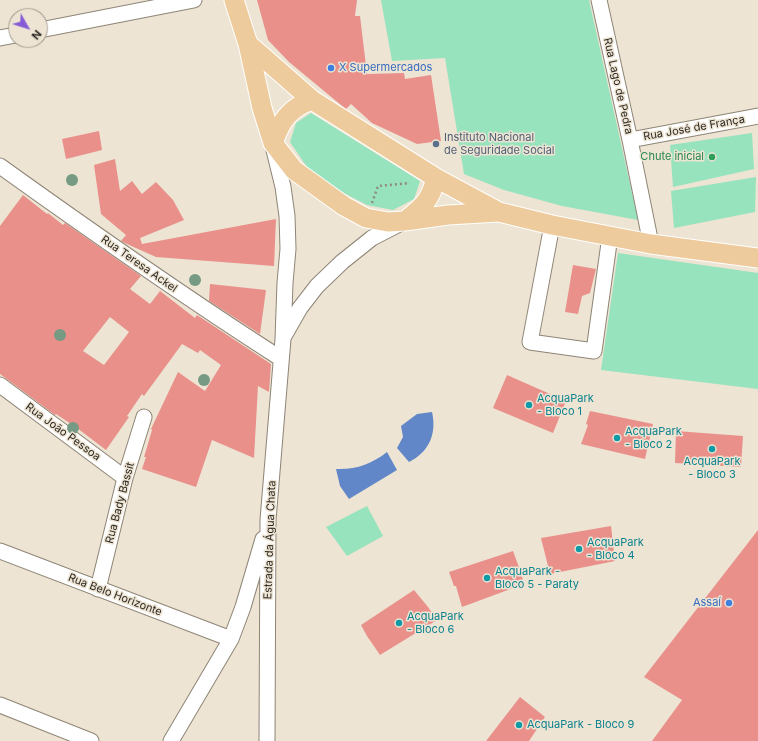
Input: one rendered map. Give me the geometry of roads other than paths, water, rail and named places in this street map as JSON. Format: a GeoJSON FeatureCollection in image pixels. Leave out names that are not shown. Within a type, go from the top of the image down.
{"type":"FeatureCollection","features":[{"type":"Feature","properties":{"kind":"main road"},"geometry":{"type":"LineString","coordinates":[[234,0],[248,44],[262,108],[272,143],[294,170],[344,206],[366,218],[388,222],[448,215],[499,212]]}},
{"type":"Feature","properties":{"kind":"main road"},"geometry":{"type":"LineString","coordinates":[[248,44],[312,100],[434,185],[499,212],[552,225],[651,244],[758,258]]}},
{"type":"Feature","properties":{"kind":"main road"},"geometry":{"type":"LineString","coordinates":[[272,143],[278,129],[291,112],[300,104],[312,100]]}},
{"type":"Feature","properties":{"kind":"main road"},"geometry":{"type":"LineString","coordinates":[[405,221],[425,204],[434,185]]}},
{"type":"Feature","properties":{"kind":"street"},"geometry":{"type":"LineString","coordinates":[[48,28],[194,0]]}},
{"type":"Feature","properties":{"kind":"street","name":"Rua Lago de Pedra"},"geometry":{"type":"LineString","coordinates":[[599,0],[651,244]]}},
{"type":"Feature","properties":{"kind":"street","name":"Rua José de França"},"geometry":{"type":"LineString","coordinates":[[630,140],[758,116]]}},
{"type":"Feature","properties":{"kind":"street","name":"Estrada da Água Chata"},"geometry":{"type":"LineString","coordinates":[[267,741],[268,520],[288,249],[287,216],[283,187],[272,143]]}},
{"type":"Feature","properties":{"kind":"street","name":"Rua Teresa Ackel"},"geometry":{"type":"LineString","coordinates":[[0,166],[186,297],[280,358]]}},
{"type":"Feature","properties":{"kind":"street","name":"Estrada da Água Chata"},"geometry":{"type":"LineString","coordinates":[[282,339],[300,308],[317,286],[342,262],[372,238],[405,221]]}},
{"type":"Feature","properties":{"kind":"street"},"geometry":{"type":"LineString","coordinates":[[552,225],[530,342],[594,350],[610,236]]}},
{"type":"Feature","properties":{"kind":"street","name":"Rua João Pessoa"},"geometry":{"type":"LineString","coordinates":[[0,385],[125,478]]}},
{"type":"Feature","properties":{"kind":"street","name":"Rua Bady Bassit"},"geometry":{"type":"LineString","coordinates":[[98,589],[125,478],[144,416]]}},
{"type":"Feature","properties":{"kind":"street"},"geometry":{"type":"LineString","coordinates":[[171,741],[230,639],[244,607],[268,520]]}},
{"type":"Feature","properties":{"kind":"street","name":"Rua Belo Horizonte"},"geometry":{"type":"LineString","coordinates":[[0,551],[230,639]]}},
{"type":"Feature","properties":{"kind":"street"},"geometry":{"type":"LineString","coordinates":[[0,705],[86,740]]}},
{"type":"Feature","properties":{"kind":"water"},"geometry":{"type":"Polygon","coordinates":[[[432,412],[433,428],[430,442],[422,453],[409,462],[397,448],[403,437],[401,426],[417,414],[432,412]]]}},
{"type":"Feature","properties":{"kind":"water"},"geometry":{"type":"Polygon","coordinates":[[[387,452],[397,470],[349,499],[340,486],[336,469],[357,467],[369,463],[387,452]]]}},
{"type":"Feature","properties":{"kind":"place","name":"X Supermercados"},"geometry":{"type":"Point","coordinates":[331,68]}},
{"type":"Feature","properties":{"kind":"place","name":"Instituto Nacional de Seguridade Social"},"geometry":{"type":"Point","coordinates":[436,144]}},
{"type":"Feature","properties":{"kind":"place","name":"Chute inicial"},"geometry":{"type":"Point","coordinates":[712,157]}},
{"type":"Feature","properties":{"kind":"place","name":"AcquaPark - Bloco 1"},"geometry":{"type":"Point","coordinates":[529,405]}},
{"type":"Feature","properties":{"kind":"place","name":"AcquaPark - Bloco 2"},"geometry":{"type":"Point","coordinates":[617,438]}},
{"type":"Feature","properties":{"kind":"place","name":"AcquaPark - Bloco 3"},"geometry":{"type":"Point","coordinates":[712,449]}},
{"type":"Feature","properties":{"kind":"place","name":"AcquaPark - Bloco 4"},"geometry":{"type":"Point","coordinates":[579,549]}},
{"type":"Feature","properties":{"kind":"place","name":"AcquaPark - Bloco 5 - Paraty"},"geometry":{"type":"Point","coordinates":[487,578]}},
{"type":"Feature","properties":{"kind":"place","name":"Assaí"},"geometry":{"type":"Point","coordinates":[729,603]}},
{"type":"Feature","properties":{"kind":"place","name":"AcquaPark - Bloco 6"},"geometry":{"type":"Point","coordinates":[399,623]}},
{"type":"Feature","properties":{"kind":"place","name":"AcquaPark - Bloco 9"},"geometry":{"type":"Point","coordinates":[519,725]}}]}
